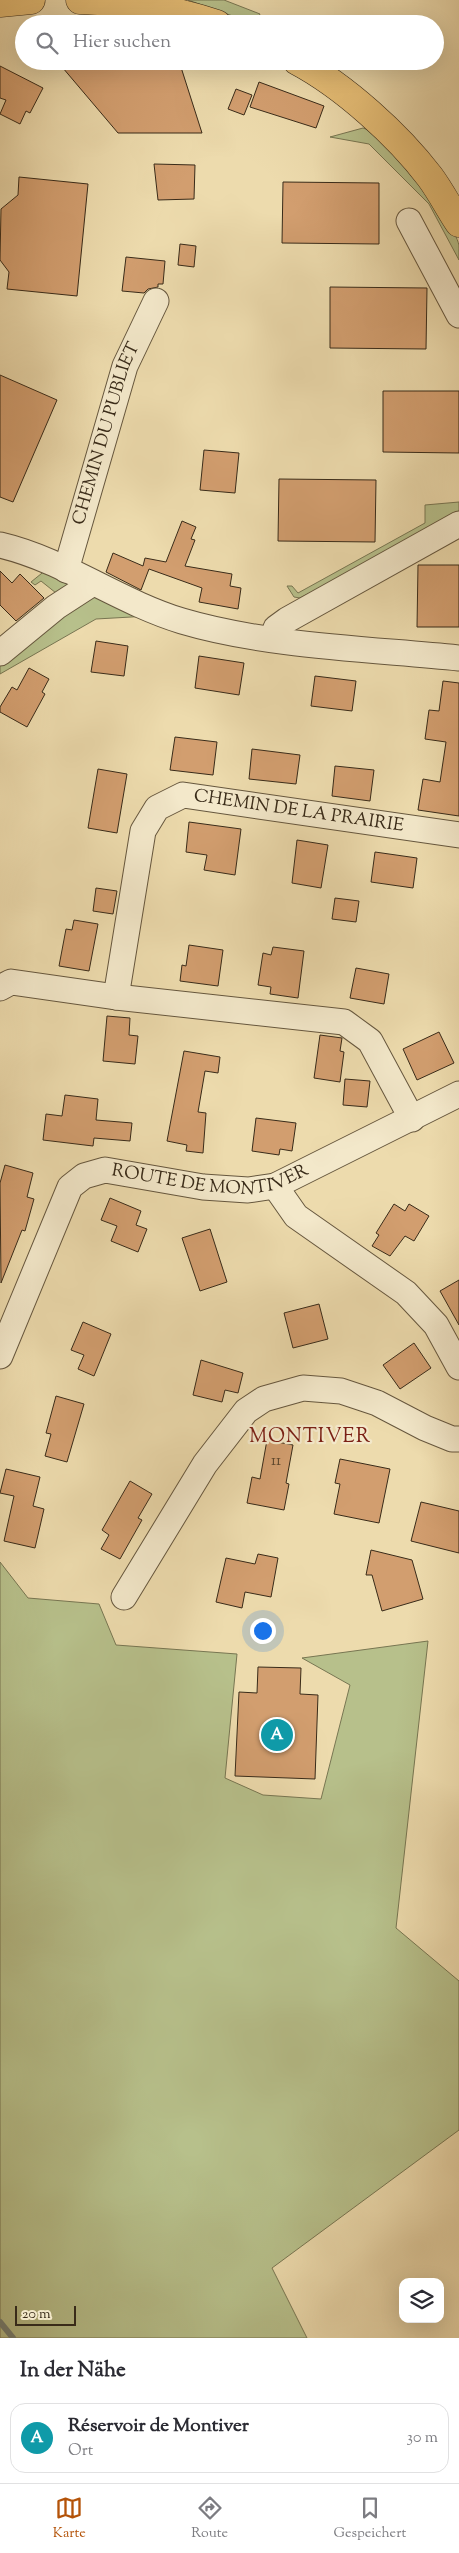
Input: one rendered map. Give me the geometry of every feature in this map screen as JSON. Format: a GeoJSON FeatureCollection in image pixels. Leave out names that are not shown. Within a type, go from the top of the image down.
{"type":"FeatureCollection","features":[{"type":"Feature","properties":{"kind":"main road"},"geometry":{"type":"LineString","coordinates":[[0,3],[31,0]]}},
{"type":"Feature","properties":{"kind":"main road"},"geometry":{"type":"LineString","coordinates":[[80,0],[145,6],[172,10],[188,15]]}},
{"type":"Feature","properties":{"kind":"main road"},"geometry":{"type":"LineString","coordinates":[[310,70],[342,91],[399,143],[430,177],[459,223]]}},
{"type":"Feature","properties":{"kind":"street"},"geometry":{"type":"LineString","coordinates":[[409,221],[459,315]]}},
{"type":"Feature","properties":{"kind":"street","name":"CHEMIN DU PUBLIET"},"geometry":{"type":"LineString","coordinates":[[66,570],[125,366],[156,301]]}},
{"type":"Feature","properties":{"kind":"street"},"geometry":{"type":"LineString","coordinates":[[272,639],[276,628],[287,620],[459,524]]}},
{"type":"Feature","properties":{"kind":"street"},"geometry":{"type":"LineString","coordinates":[[0,545],[66,570],[181,621],[272,639],[459,658]]}},
{"type":"Feature","properties":{"kind":"street"},"geometry":{"type":"LineString","coordinates":[[0,652],[56,607],[92,583]]}},
{"type":"Feature","properties":{"kind":"street","name":"CHEMIN DE LA PRAIRIE"},"geometry":{"type":"LineString","coordinates":[[116,997],[143,831],[157,808],[183,795],[459,836]]}},
{"type":"Feature","properties":{"kind":"street"},"geometry":{"type":"LineString","coordinates":[[6,985],[344,1022],[370,1041],[412,1119]]}},
{"type":"Feature","properties":{"kind":"street","name":"ROUTE DE MONTIVER"},"geometry":{"type":"LineString","coordinates":[[0,1356],[70,1187],[84,1176],[105,1170],[203,1187],[248,1190],[275,1186],[412,1119],[457,1101]]}},
{"type":"Feature","properties":{"kind":"street"},"geometry":{"type":"LineString","coordinates":[[275,1186],[296,1216],[406,1293],[436,1325],[459,1367]]}},
{"type":"Feature","properties":{"kind":"street"},"geometry":{"type":"LineString","coordinates":[[124,1597],[205,1464],[246,1411],[264,1399],[303,1388],[341,1392],[377,1403],[425,1428],[452,1439],[459,1438]]}},
{"type":"Feature","properties":{"kind":"green space"},"geometry":{"type":"Polygon","coordinates":[[[188,0],[224,0],[260,14],[230,15],[188,0]]]}},
{"type":"Feature","properties":{"kind":"green space"},"geometry":{"type":"Polygon","coordinates":[[[363,128],[387,146],[432,199],[454,233],[459,245],[459,260],[429,204],[369,144],[330,137],[363,128]]]}},
{"type":"Feature","properties":{"kind":"green space"},"geometry":{"type":"Polygon","coordinates":[[[459,502],[459,515],[300,598],[294,597],[287,586],[292,586],[298,593],[425,523],[425,505],[459,502]]]}},
{"type":"Feature","properties":{"kind":"green space"},"geometry":{"type":"Polygon","coordinates":[[[47,569],[77,582],[56,593],[41,581],[35,585],[31,582],[47,569]]]}},
{"type":"Feature","properties":{"kind":"green space"},"geometry":{"type":"Polygon","coordinates":[[[89,593],[149,616],[96,619],[0,674],[0,661],[89,593]]]}},
{"type":"Feature","properties":{"kind":"green space"},"geometry":{"type":"Polygon","coordinates":[[[0,1562],[28,1598],[99,1604],[116,1645],[237,1654],[225,1778],[263,1795],[321,1799],[350,1685],[302,1658],[428,1641],[396,1928],[459,1981],[459,2130],[272,2268],[307,2338],[0,2338],[0,1562]]]}},
{"type":"Feature","properties":{"kind":"building"},"geometry":{"type":"Polygon","coordinates":[[[0,66],[43,88],[30,113],[26,111],[20,124],[0,114],[6,100],[0,98],[0,66]]]}},
{"type":"Feature","properties":{"kind":"building"},"geometry":{"type":"Polygon","coordinates":[[[65,70],[182,70],[202,133],[118,133],[65,70]]]}},
{"type":"Feature","properties":{"kind":"building"},"geometry":{"type":"Polygon","coordinates":[[[259,82],[324,106],[316,128],[250,107],[259,82]]]}},
{"type":"Feature","properties":{"kind":"building"},"geometry":{"type":"Polygon","coordinates":[[[236,89],[252,95],[244,115],[228,109],[236,89]]]}},
{"type":"Feature","properties":{"kind":"building"},"geometry":{"type":"Polygon","coordinates":[[[154,164],[195,165],[194,199],[158,200],[154,164]]]}},
{"type":"Feature","properties":{"kind":"building"},"geometry":{"type":"Polygon","coordinates":[[[19,177],[88,184],[77,296],[7,289],[9,272],[0,260],[1,209],[18,195],[19,177]]]}},
{"type":"Feature","properties":{"kind":"building"},"geometry":{"type":"Polygon","coordinates":[[[283,182],[379,183],[379,244],[282,243],[283,182]]]}},
{"type":"Feature","properties":{"kind":"building"},"geometry":{"type":"Polygon","coordinates":[[[180,244],[196,246],[194,267],[178,265],[180,244]]]}},
{"type":"Feature","properties":{"kind":"building"},"geometry":{"type":"Polygon","coordinates":[[[126,257],[165,261],[163,284],[158,284],[158,287],[148,289],[144,293],[122,291],[126,257]]]}},
{"type":"Feature","properties":{"kind":"building"},"geometry":{"type":"Polygon","coordinates":[[[330,287],[427,288],[426,349],[330,348],[330,287]]]}},
{"type":"Feature","properties":{"kind":"building"},"geometry":{"type":"Polygon","coordinates":[[[0,375],[57,400],[13,502],[0,497],[0,375]]]}},
{"type":"Feature","properties":{"kind":"building"},"geometry":{"type":"Polygon","coordinates":[[[383,391],[459,391],[459,453],[383,452],[383,391]]]}},
{"type":"Feature","properties":{"kind":"building"},"geometry":{"type":"Polygon","coordinates":[[[204,450],[239,453],[235,493],[200,490],[204,450]]]}},
{"type":"Feature","properties":{"kind":"building"},"geometry":{"type":"Polygon","coordinates":[[[279,479],[376,480],[375,542],[278,541],[279,479]]]}},
{"type":"Feature","properties":{"kind":"building"},"geometry":{"type":"Polygon","coordinates":[[[182,521],[196,527],[191,539],[195,540],[185,566],[232,574],[230,586],[241,588],[238,609],[199,602],[202,588],[149,569],[141,590],[106,572],[113,553],[143,566],[145,558],[166,562],[182,521]]]}},
{"type":"Feature","properties":{"kind":"building"},"geometry":{"type":"Polygon","coordinates":[[[418,565],[459,565],[459,627],[417,627],[418,565]]]}},
{"type":"Feature","properties":{"kind":"building"},"geometry":{"type":"Polygon","coordinates":[[[0,571],[12,583],[20,574],[44,598],[16,621],[0,605],[0,571]]]}},
{"type":"Feature","properties":{"kind":"building"},"geometry":{"type":"Polygon","coordinates":[[[96,641],[128,646],[124,676],[91,672],[96,641]]]}},
{"type":"Feature","properties":{"kind":"building"},"geometry":{"type":"Polygon","coordinates":[[[199,656],[244,663],[239,695],[195,688],[199,656]]]}},
{"type":"Feature","properties":{"kind":"building"},"geometry":{"type":"Polygon","coordinates":[[[29,668],[49,679],[42,692],[45,694],[27,727],[0,712],[0,707],[12,687],[17,690],[29,668]]]}},
{"type":"Feature","properties":{"kind":"building"},"geometry":{"type":"Polygon","coordinates":[[[315,676],[356,681],[352,711],[311,706],[315,676]]]}},
{"type":"Feature","properties":{"kind":"building"},"geometry":{"type":"Polygon","coordinates":[[[443,681],[459,683],[459,816],[418,810],[423,779],[440,782],[446,742],[425,739],[429,710],[439,711],[443,681]]]}},
{"type":"Feature","properties":{"kind":"building"},"geometry":{"type":"Polygon","coordinates":[[[175,737],[217,742],[213,775],[170,770],[175,737]]]}},
{"type":"Feature","properties":{"kind":"building"},"geometry":{"type":"Polygon","coordinates":[[[252,749],[300,755],[296,784],[249,779],[252,749]]]}},
{"type":"Feature","properties":{"kind":"building"},"geometry":{"type":"Polygon","coordinates":[[[335,766],[374,770],[370,801],[332,796],[335,766]]]}},
{"type":"Feature","properties":{"kind":"building"},"geometry":{"type":"Polygon","coordinates":[[[98,769],[127,774],[117,833],[88,828],[98,769]]]}},
{"type":"Feature","properties":{"kind":"building"},"geometry":{"type":"Polygon","coordinates":[[[189,822],[241,829],[235,875],[204,870],[207,855],[186,852],[189,822]]]}},
{"type":"Feature","properties":{"kind":"building"},"geometry":{"type":"Polygon","coordinates":[[[297,840],[328,845],[321,888],[292,883],[297,840]]]}},
{"type":"Feature","properties":{"kind":"building"},"geometry":{"type":"Polygon","coordinates":[[[375,852],[417,858],[413,888],[371,882],[375,852]]]}},
{"type":"Feature","properties":{"kind":"building"},"geometry":{"type":"Polygon","coordinates":[[[96,888],[117,891],[113,914],[93,911],[96,888]]]}},
{"type":"Feature","properties":{"kind":"building"},"geometry":{"type":"Polygon","coordinates":[[[335,898],[359,901],[356,922],[332,919],[335,898]]]}},
{"type":"Feature","properties":{"kind":"building"},"geometry":{"type":"Polygon","coordinates":[[[74,920],[98,924],[89,971],[59,966],[66,929],[72,930],[74,920]]]}},
{"type":"Feature","properties":{"kind":"building"},"geometry":{"type":"Polygon","coordinates":[[[189,945],[223,950],[218,986],[180,981],[182,965],[186,966],[189,945]]]}},
{"type":"Feature","properties":{"kind":"building"},"geometry":{"type":"Polygon","coordinates":[[[273,947],[304,951],[298,998],[270,994],[271,987],[258,985],[263,953],[271,955],[273,947]]]}},
{"type":"Feature","properties":{"kind":"building"},"geometry":{"type":"Polygon","coordinates":[[[356,968],[389,974],[384,1004],[350,998],[356,968]]]}},
{"type":"Feature","properties":{"kind":"building"},"geometry":{"type":"Polygon","coordinates":[[[107,1016],[130,1018],[129,1035],[138,1036],[135,1064],[103,1061],[107,1016]]]}},
{"type":"Feature","properties":{"kind":"building"},"geometry":{"type":"Polygon","coordinates":[[[439,1032],[454,1063],[417,1080],[403,1049],[439,1032]]]}},
{"type":"Feature","properties":{"kind":"building"},"geometry":{"type":"Polygon","coordinates":[[[320,1035],[342,1038],[340,1051],[344,1052],[340,1082],[314,1078],[320,1035]]]}},
{"type":"Feature","properties":{"kind":"building"},"geometry":{"type":"Polygon","coordinates":[[[184,1051],[220,1057],[218,1073],[205,1071],[198,1112],[206,1113],[203,1153],[186,1151],[187,1145],[167,1141],[184,1051]]]}},
{"type":"Feature","properties":{"kind":"building"},"geometry":{"type":"Polygon","coordinates":[[[345,1079],[370,1081],[367,1107],[343,1105],[345,1079]]]}},
{"type":"Feature","properties":{"kind":"building"},"geometry":{"type":"Polygon","coordinates":[[[65,1095],[98,1099],[96,1120],[132,1123],[130,1141],[94,1138],[93,1146],[43,1140],[46,1114],[62,1116],[65,1095]]]}},
{"type":"Feature","properties":{"kind":"building"},"geometry":{"type":"Polygon","coordinates":[[[256,1118],[296,1123],[292,1151],[280,1149],[279,1155],[252,1151],[256,1118]]]}},
{"type":"Feature","properties":{"kind":"building"},"geometry":{"type":"Polygon","coordinates":[[[5,1165],[33,1173],[27,1197],[34,1199],[25,1231],[22,1230],[1,1283],[0,1183],[5,1165]]]}},
{"type":"Feature","properties":{"kind":"building"},"geometry":{"type":"Polygon","coordinates":[[[110,1198],[141,1211],[136,1225],[147,1229],[138,1252],[111,1241],[117,1226],[101,1220],[110,1198]]]}},
{"type":"Feature","properties":{"kind":"building"},"geometry":{"type":"Polygon","coordinates":[[[394,1204],[405,1211],[409,1204],[429,1216],[414,1241],[405,1236],[390,1256],[372,1246],[379,1235],[376,1233],[394,1204]]]}},
{"type":"Feature","properties":{"kind":"building"},"geometry":{"type":"Polygon","coordinates":[[[210,1229],[227,1282],[200,1291],[182,1238],[210,1229]]]}},
{"type":"Feature","properties":{"kind":"building"},"geometry":{"type":"Polygon","coordinates":[[[459,1280],[459,1325],[440,1291],[459,1280]]]}},
{"type":"Feature","properties":{"kind":"building"},"geometry":{"type":"Polygon","coordinates":[[[319,1304],[328,1339],[293,1348],[284,1313],[319,1304]]]}},
{"type":"Feature","properties":{"kind":"building"},"geometry":{"type":"Polygon","coordinates":[[[83,1322],[111,1334],[94,1376],[78,1369],[84,1355],[71,1350],[83,1322]]]}},
{"type":"Feature","properties":{"kind":"building"},"geometry":{"type":"Polygon","coordinates":[[[414,1343],[431,1368],[400,1389],[383,1365],[414,1343]]]}},
{"type":"Feature","properties":{"kind":"building"},"geometry":{"type":"Polygon","coordinates":[[[201,1360],[243,1373],[238,1393],[225,1390],[222,1402],[193,1395],[201,1360]]]}},
{"type":"Feature","properties":{"kind":"building"},"geometry":{"type":"Polygon","coordinates":[[[56,1396],[84,1404],[67,1462],[45,1456],[51,1434],[46,1433],[56,1396]]]}},
{"type":"Feature","properties":{"kind":"building"},"geometry":{"type":"Polygon","coordinates":[[[267,1440],[293,1445],[286,1483],[289,1484],[284,1510],[247,1503],[252,1477],[260,1479],[267,1440]]]}},
{"type":"Feature","properties":{"kind":"building"},"geometry":{"type":"Polygon","coordinates":[[[340,1459],[390,1469],[379,1523],[334,1514],[340,1484],[335,1483],[340,1459]]]}},
{"type":"Feature","properties":{"kind":"building"},"geometry":{"type":"Polygon","coordinates":[[[6,1469],[40,1477],[33,1506],[44,1509],[35,1548],[4,1541],[14,1496],[0,1493],[6,1469]]]}},
{"type":"Feature","properties":{"kind":"building"},"geometry":{"type":"Polygon","coordinates":[[[130,1481],[152,1494],[138,1518],[142,1520],[120,1559],[101,1549],[109,1535],[102,1530],[130,1481]]]}},
{"type":"Feature","properties":{"kind":"building"},"geometry":{"type":"Polygon","coordinates":[[[421,1502],[459,1511],[459,1553],[411,1541],[421,1502]]]}},
{"type":"Feature","properties":{"kind":"building"},"geometry":{"type":"Polygon","coordinates":[[[371,1550],[412,1560],[423,1599],[382,1611],[372,1575],[366,1575],[371,1550]]]}},
{"type":"Feature","properties":{"kind":"building"},"geometry":{"type":"Polygon","coordinates":[[[258,1554],[278,1558],[271,1597],[245,1592],[242,1608],[216,1602],[226,1558],[255,1564],[258,1554]]]}},
{"type":"Feature","properties":{"kind":"building"},"geometry":{"type":"Polygon","coordinates":[[[258,1667],[301,1668],[300,1694],[318,1695],[315,1779],[235,1776],[239,1692],[257,1693],[258,1667]]]}},
{"type":"Feature","properties":{"kind":"waterway"},"geometry":{"type":"LineString","coordinates":[[0,2322],[13,2338]]}},
{"type":"Feature","properties":{"kind":"place","name":"Réservoir de Montiver"},"geometry":{"type":"Point","coordinates":[277,1735]}},
{"type":"Feature","properties":{"kind":"district","name":"MONTIVER"},"geometry":{"type":"Point","coordinates":[310,1437]}}]}
